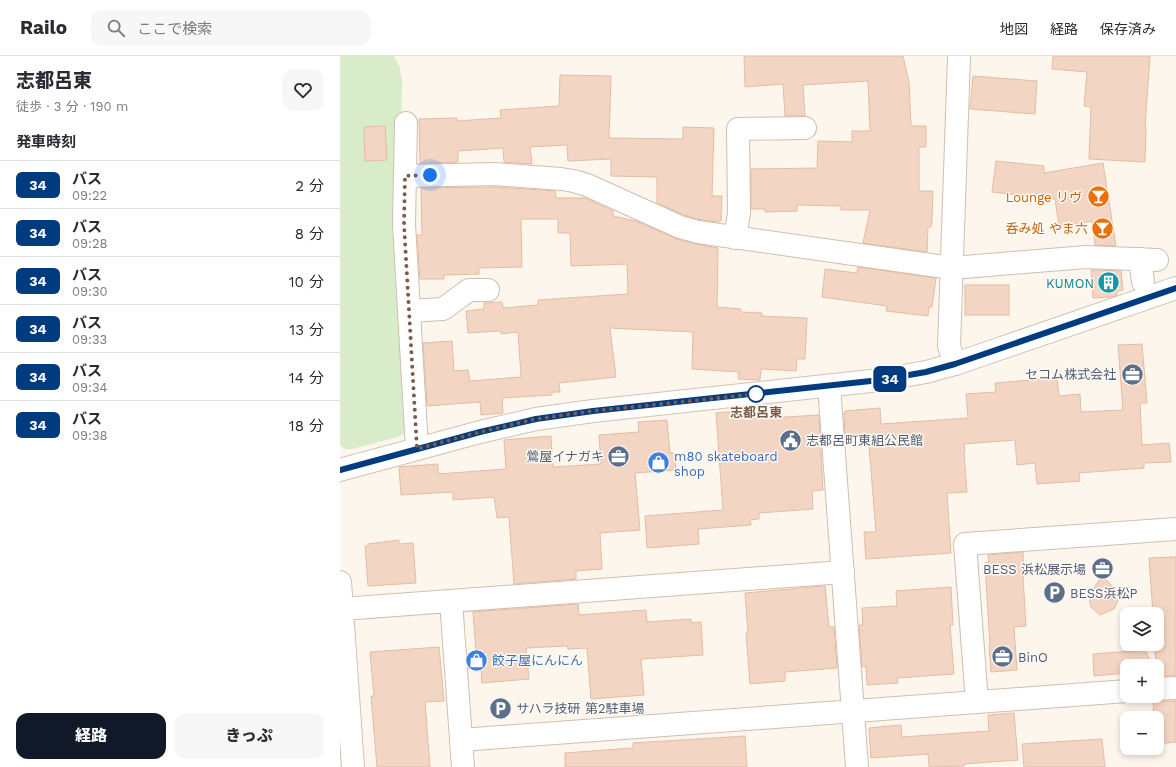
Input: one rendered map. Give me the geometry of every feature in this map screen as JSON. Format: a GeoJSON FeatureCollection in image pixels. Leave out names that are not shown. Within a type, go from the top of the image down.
{"type":"FeatureCollection","features":[{"type":"Feature","properties":{"kind":"street"},"geometry":{"type":"LineString","coordinates":[[955,364],[949,346],[959,56]]}},
{"type":"Feature","properties":{"kind":"street"},"geometry":{"type":"LineString","coordinates":[[406,123],[404,224],[417,449]]}},
{"type":"Feature","properties":{"kind":"street"},"geometry":{"type":"LineString","coordinates":[[735,238],[739,213],[738,129],[805,128]]}},
{"type":"Feature","properties":{"kind":"street"},"geometry":{"type":"LineString","coordinates":[[405,176],[494,174],[574,181],[587,185],[680,227],[698,232],[952,268],[1086,257],[1149,259],[1143,282]]}},
{"type":"Feature","properties":{"kind":"street"},"geometry":{"type":"LineString","coordinates":[[340,470],[508,425],[564,415],[903,377],[955,364],[1176,288]]}},
{"type":"Feature","properties":{"kind":"street"},"geometry":{"type":"LineString","coordinates":[[409,311],[443,308],[469,290],[488,290]]}},
{"type":"Feature","properties":{"kind":"street"},"geometry":{"type":"LineString","coordinates":[[829,386],[857,767]]}},
{"type":"Feature","properties":{"kind":"street"},"geometry":{"type":"LineString","coordinates":[[977,702],[965,544],[1176,528]]}},
{"type":"Feature","properties":{"kind":"street"},"geometry":{"type":"LineString","coordinates":[[342,609],[843,572]]}},
{"type":"Feature","properties":{"kind":"street"},"geometry":{"type":"LineString","coordinates":[[340,582],[344,698],[352,767]]}},
{"type":"Feature","properties":{"kind":"street"},"geometry":{"type":"LineString","coordinates":[[451,601],[463,767]]}},
{"type":"Feature","properties":{"kind":"street"},"geometry":{"type":"LineString","coordinates":[[1164,689],[1176,688]]}},
{"type":"Feature","properties":{"kind":"street"},"geometry":{"type":"LineString","coordinates":[[461,740],[1120,692]]}},
{"type":"Feature","properties":{"kind":"green space"},"geometry":{"type":"Polygon","coordinates":[[[340,56],[394,56],[400,68],[402,80],[399,210],[409,428],[405,433],[398,437],[352,449],[345,449],[340,445],[340,56]]]}},
{"type":"Feature","properties":{"kind":"building"},"geometry":{"type":"Polygon","coordinates":[[[744,56],[903,56],[909,82],[911,126],[926,126],[926,147],[919,147],[919,191],[933,191],[932,221],[931,227],[928,227],[927,252],[863,243],[870,210],[841,210],[841,206],[797,205],[797,211],[765,212],[765,209],[751,209],[751,169],[817,168],[818,141],[852,142],[852,131],[870,131],[868,81],[803,85],[805,116],[785,116],[783,84],[745,87],[744,56]]]}},
{"type":"Feature","properties":{"kind":"building"},"geometry":{"type":"Polygon","coordinates":[[[1053,56],[1150,56],[1145,127],[1145,162],[1089,159],[1091,107],[1084,106],[1087,72],[1052,69],[1053,56]]]}},
{"type":"Feature","properties":{"kind":"building"},"geometry":{"type":"Polygon","coordinates":[[[560,75],[611,76],[609,138],[683,139],[683,127],[714,128],[712,196],[722,196],[721,221],[701,220],[684,215],[657,203],[657,177],[611,176],[611,159],[568,161],[567,145],[530,147],[532,164],[504,162],[503,148],[458,151],[458,162],[420,163],[419,119],[457,118],[457,121],[501,118],[500,110],[559,106],[560,75]]]}},
{"type":"Feature","properties":{"kind":"building"},"geometry":{"type":"Polygon","coordinates":[[[973,76],[1037,81],[1035,114],[970,109],[973,76]]]}},
{"type":"Feature","properties":{"kind":"building"},"geometry":{"type":"Polygon","coordinates":[[[385,126],[387,160],[365,161],[364,127],[385,126]]]}},
{"type":"Feature","properties":{"kind":"building"},"geometry":{"type":"Polygon","coordinates":[[[996,161],[1044,166],[1044,173],[1103,163],[1116,246],[1095,245],[1092,221],[1059,226],[1055,199],[992,192],[996,161]]]}},
{"type":"Feature","properties":{"kind":"building"},"geometry":{"type":"Polygon","coordinates":[[[494,187],[555,191],[556,198],[585,198],[613,211],[613,216],[636,221],[677,239],[718,248],[717,307],[741,309],[741,312],[762,313],[761,316],[807,318],[805,359],[797,359],[796,371],[761,369],[760,380],[738,379],[739,372],[692,369],[693,332],[610,328],[616,377],[559,383],[560,392],[552,392],[552,395],[502,398],[503,413],[481,415],[480,402],[427,406],[423,343],[452,341],[454,371],[468,370],[470,381],[521,377],[518,332],[501,334],[501,331],[468,333],[466,311],[484,309],[484,303],[502,302],[503,308],[538,305],[538,300],[628,294],[627,264],[571,266],[570,233],[558,233],[558,219],[521,219],[522,267],[479,268],[479,274],[444,275],[444,279],[420,279],[417,235],[422,235],[421,188],[494,187]]]}},
{"type":"Feature","properties":{"kind":"building"},"geometry":{"type":"Polygon","coordinates":[[[858,267],[936,278],[932,307],[929,307],[928,316],[886,311],[887,306],[822,297],[825,269],[857,273],[858,267]]]}},
{"type":"Feature","properties":{"kind":"building","name":"KUMON"},"geometry":{"type":"Polygon","coordinates":[[[1091,270],[1121,271],[1123,290],[1117,291],[1117,295],[1112,297],[1093,298],[1091,270]]]}},
{"type":"Feature","properties":{"kind":"building"},"geometry":{"type":"Polygon","coordinates":[[[965,285],[1009,285],[1009,315],[965,315],[965,285]]]}},
{"type":"Feature","properties":{"kind":"building"},"geometry":{"type":"Polygon","coordinates":[[[1142,344],[1147,403],[1140,403],[1142,445],[1169,443],[1171,462],[1144,463],[1144,468],[1079,473],[1080,481],[1037,484],[1035,463],[1017,465],[1015,440],[964,444],[967,492],[947,493],[951,553],[866,559],[864,532],[876,532],[868,434],[845,436],[845,411],[880,408],[881,424],[968,418],[966,394],[996,392],[995,383],[1057,378],[1059,396],[1080,394],[1081,412],[1123,410],[1118,345],[1142,344]]]}},
{"type":"Feature","properties":{"kind":"building"},"geometry":{"type":"Polygon","coordinates":[[[751,410],[752,419],[819,415],[823,490],[812,491],[813,509],[759,513],[759,519],[750,520],[751,525],[698,529],[699,544],[647,548],[645,516],[723,510],[716,413],[751,410]]]}},
{"type":"Feature","properties":{"kind":"building"},"geometry":{"type":"Polygon","coordinates":[[[667,420],[670,453],[674,453],[676,470],[635,473],[640,530],[600,533],[602,569],[576,571],[576,579],[514,584],[509,517],[497,518],[494,497],[453,500],[453,492],[401,495],[399,467],[438,464],[438,474],[506,469],[504,440],[551,436],[553,467],[601,464],[599,435],[639,432],[638,422],[667,420]]]}},
{"type":"Feature","properties":{"kind":"building"},"geometry":{"type":"Polygon","coordinates":[[[399,540],[399,544],[413,543],[416,583],[368,586],[365,546],[368,546],[368,544],[399,540]]]}},
{"type":"Feature","properties":{"kind":"building"},"geometry":{"type":"Polygon","coordinates":[[[1023,552],[1026,626],[1014,627],[1017,670],[991,672],[985,563],[989,562],[988,555],[1023,552]]]}},
{"type":"Feature","properties":{"kind":"building"},"geometry":{"type":"Polygon","coordinates":[[[1176,557],[1176,676],[1164,676],[1164,659],[1156,659],[1155,651],[1164,651],[1164,607],[1152,607],[1149,558],[1176,557]]]}},
{"type":"Feature","properties":{"kind":"building"},"geometry":{"type":"Polygon","coordinates":[[[1102,576],[1116,590],[1120,597],[1114,609],[1100,615],[1091,607],[1089,597],[1102,576]]]}},
{"type":"Feature","properties":{"kind":"building"},"geometry":{"type":"Polygon","coordinates":[[[825,586],[829,627],[834,627],[837,668],[785,672],[785,681],[750,684],[745,593],[825,586]]]}},
{"type":"Feature","properties":{"kind":"building"},"geometry":{"type":"Polygon","coordinates":[[[951,587],[953,625],[950,625],[954,674],[897,678],[898,683],[867,685],[866,666],[862,667],[859,625],[863,625],[862,608],[897,606],[896,591],[951,587]]]}},
{"type":"Feature","properties":{"kind":"building"},"geometry":{"type":"Polygon","coordinates":[[[578,604],[579,615],[646,610],[647,622],[691,619],[691,623],[701,622],[703,655],[641,659],[644,695],[591,699],[587,648],[568,649],[567,646],[526,648],[529,679],[482,683],[481,666],[477,666],[473,612],[578,604]]]}},
{"type":"Feature","properties":{"kind":"building"},"geometry":{"type":"Polygon","coordinates":[[[439,647],[444,701],[425,702],[430,767],[377,767],[371,696],[374,696],[370,652],[439,647]]]}},
{"type":"Feature","properties":{"kind":"building"},"geometry":{"type":"Polygon","coordinates":[[[1146,651],[1150,659],[1120,659],[1120,674],[1094,676],[1093,654],[1146,651]]]}},
{"type":"Feature","properties":{"kind":"building"},"geometry":{"type":"Polygon","coordinates":[[[1176,701],[1176,742],[1164,743],[1164,711],[1154,711],[1153,703],[1176,701]]]}},
{"type":"Feature","properties":{"kind":"building"},"geometry":{"type":"Polygon","coordinates":[[[1014,713],[1018,760],[964,764],[964,766],[929,767],[928,754],[871,758],[869,728],[901,725],[902,737],[989,731],[988,715],[1014,713]]]}},
{"type":"Feature","properties":{"kind":"building"},"geometry":{"type":"Polygon","coordinates":[[[745,736],[747,767],[565,767],[565,753],[633,748],[633,743],[745,736]]]}},
{"type":"Feature","properties":{"kind":"building"},"geometry":{"type":"Polygon","coordinates":[[[1102,739],[1105,767],[1024,767],[1022,744],[1102,739]]]}},
{"type":"Feature","properties":{"kind":"bus line","name":"34"},"geometry":{"type":"LineString","coordinates":[[340,470],[480,432],[536,419],[593,411],[880,380],[926,372],[955,364],[1176,288]]}},
{"type":"Feature","properties":{"kind":"place","name":"Lounge リヴ"},"geometry":{"type":"Point","coordinates":[1098,197]}},
{"type":"Feature","properties":{"kind":"place","name":"呑み処 やま六"},"geometry":{"type":"Point","coordinates":[1103,228]}},
{"type":"Feature","properties":{"kind":"place","name":"KUMON"},"geometry":{"type":"Point","coordinates":[1109,283]}},
{"type":"Feature","properties":{"kind":"place","name":"セコム株式会社"},"geometry":{"type":"Point","coordinates":[1132,374]}},
{"type":"Feature","properties":{"kind":"place","name":"志都呂東"},"geometry":{"type":"Point","coordinates":[756,394]}},
{"type":"Feature","properties":{"kind":"place","name":"志都呂町東組公民館"},"geometry":{"type":"Point","coordinates":[791,440]}},
{"type":"Feature","properties":{"kind":"place","name":"鶯屋イナガキ"},"geometry":{"type":"Point","coordinates":[619,456]}},
{"type":"Feature","properties":{"kind":"place","name":"m80 skateboard shop"},"geometry":{"type":"Point","coordinates":[658,463]}},
{"type":"Feature","properties":{"kind":"place","name":"BESS 浜松展示場"},"geometry":{"type":"Point","coordinates":[1102,569]}},
{"type":"Feature","properties":{"kind":"place","name":"BESS浜松P"},"geometry":{"type":"Point","coordinates":[1054,593]}},
{"type":"Feature","properties":{"kind":"place","name":"BinO"},"geometry":{"type":"Point","coordinates":[1003,657]}},
{"type":"Feature","properties":{"kind":"place","name":"餃子屋にんにん"},"geometry":{"type":"Point","coordinates":[476,660]}},
{"type":"Feature","properties":{"kind":"place","name":"サハラ技研 第2駐車場"},"geometry":{"type":"Point","coordinates":[501,708]}},
{"type":"Feature","properties":{"kind":"route"},"geometry":{"type":"LineString","coordinates":[[430,175],[405,176],[404,224],[417,449],[536,419],[593,411],[756,394]]}}]}
